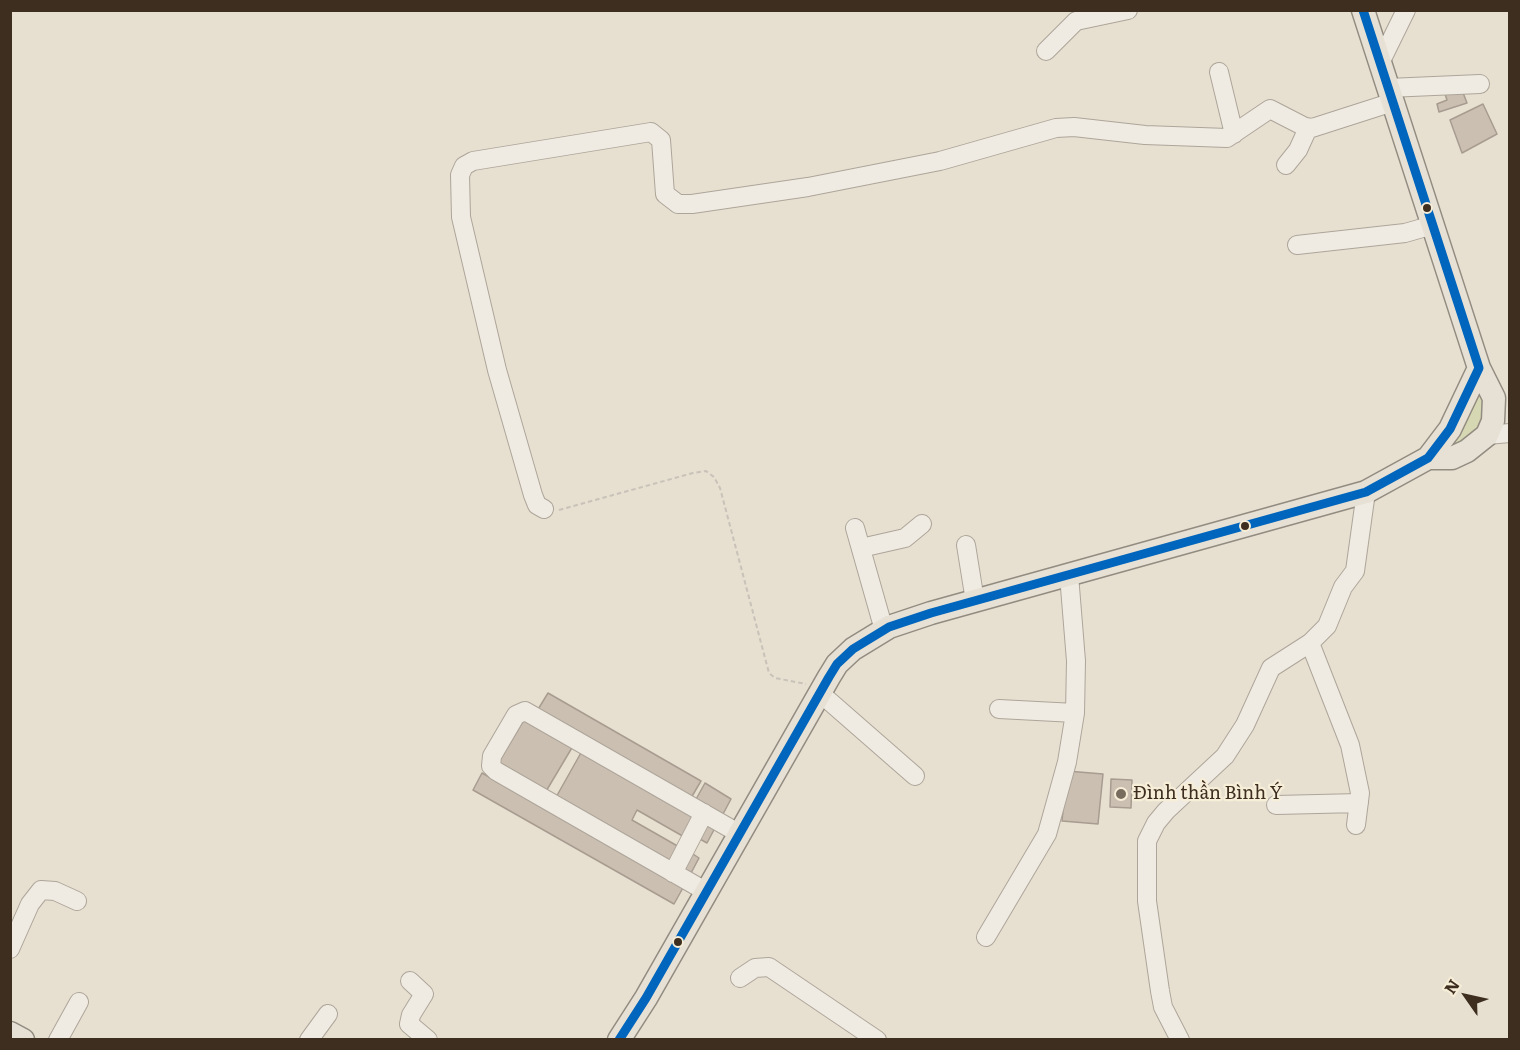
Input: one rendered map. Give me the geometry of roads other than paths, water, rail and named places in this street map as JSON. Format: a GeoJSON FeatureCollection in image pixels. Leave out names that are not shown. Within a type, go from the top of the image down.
{"type":"FeatureCollection","features":[{"type":"Feature","properties":{"kind":"main road"},"geometry":{"type":"LineString","coordinates":[[1363,10],[1479,368],[1494,398],[1493,421],[1498,434],[1452,458],[1428,458]]}},
{"type":"Feature","properties":{"kind":"main road"},"geometry":{"type":"LineString","coordinates":[[619,1040],[707,892],[821,690],[837,664],[853,649],[884,630],[975,601],[1366,492],[1428,458],[1458,416],[1479,368]]}},
{"type":"Feature","properties":{"kind":"main road"},"geometry":{"type":"LineString","coordinates":[[10,1033],[23,1040]]}},
{"type":"Feature","properties":{"kind":"street"},"geometry":{"type":"LineString","coordinates":[[1046,51],[1076,21],[1128,10]]}},
{"type":"Feature","properties":{"kind":"street"},"geometry":{"type":"LineString","coordinates":[[1380,63],[1406,10]]}},
{"type":"Feature","properties":{"kind":"street"},"geometry":{"type":"LineString","coordinates":[[1219,72],[1234,134]]}},
{"type":"Feature","properties":{"kind":"street"},"geometry":{"type":"LineString","coordinates":[[1286,165],[1298,150],[1308,128],[1391,95],[1480,84]]}},
{"type":"Feature","properties":{"kind":"street"},"geometry":{"type":"LineString","coordinates":[[544,509],[537,505],[532,495],[497,370],[461,217],[460,175],[464,166],[473,161],[651,132],[661,140],[666,194],[678,204],[692,204],[873,175],[940,161],[1064,127],[1227,138],[1270,109],[1308,128]]}},
{"type":"Feature","properties":{"kind":"street"},"geometry":{"type":"LineString","coordinates":[[1296,245],[1406,233],[1433,225]]}},
{"type":"Feature","properties":{"kind":"street"},"geometry":{"type":"LineString","coordinates":[[1180,1040],[1163,1007],[1160,991],[1147,901],[1147,841],[1155,823],[1224,756],[1245,725],[1271,668],[1310,643],[1327,626],[1343,587],[1355,572],[1366,492]]}},
{"type":"Feature","properties":{"kind":"street"},"geometry":{"type":"LineString","coordinates":[[861,548],[905,538],[922,524]]}},
{"type":"Feature","properties":{"kind":"street"},"geometry":{"type":"LineString","coordinates":[[855,528],[884,630]]}},
{"type":"Feature","properties":{"kind":"street"},"geometry":{"type":"LineString","coordinates":[[966,545],[975,601]]}},
{"type":"Feature","properties":{"kind":"street"},"geometry":{"type":"LineString","coordinates":[[986,937],[1047,834],[1067,762],[1075,713],[1076,661],[1069,575]]}},
{"type":"Feature","properties":{"kind":"street"},"geometry":{"type":"LineString","coordinates":[[1310,643],[1345,725],[1356,771],[1359,803],[1356,825]]}},
{"type":"Feature","properties":{"kind":"street"},"geometry":{"type":"LineString","coordinates":[[821,690],[915,776]]}},
{"type":"Feature","properties":{"kind":"street"},"geometry":{"type":"LineString","coordinates":[[999,709],[1075,713]]}},
{"type":"Feature","properties":{"kind":"street"},"geometry":{"type":"LineString","coordinates":[[707,892],[496,771],[491,766],[492,756],[516,715],[525,711],[740,834]]}},
{"type":"Feature","properties":{"kind":"street"},"geometry":{"type":"LineString","coordinates":[[1275,805],[1359,803]]}},
{"type":"Feature","properties":{"kind":"street"},"geometry":{"type":"LineString","coordinates":[[673,873],[704,813]]}},
{"type":"Feature","properties":{"kind":"street"},"geometry":{"type":"LineString","coordinates":[[10,949],[30,904],[42,890],[55,891],[76,901]]}},
{"type":"Feature","properties":{"kind":"street"},"geometry":{"type":"LineString","coordinates":[[740,978],[755,968],[769,967],[877,1040]]}},
{"type":"Feature","properties":{"kind":"street"},"geometry":{"type":"LineString","coordinates":[[410,981],[424,994],[411,1015],[409,1024],[428,1040]]}},
{"type":"Feature","properties":{"kind":"street"},"geometry":{"type":"LineString","coordinates":[[58,1040],[78,1002]]}},
{"type":"Feature","properties":{"kind":"street"},"geometry":{"type":"LineString","coordinates":[[309,1040],[328,1014]]}},
{"type":"Feature","properties":{"kind":"place","name":"Đình thần Bình Ý"},"geometry":{"type":"Point","coordinates":[1121,794]}}]}
